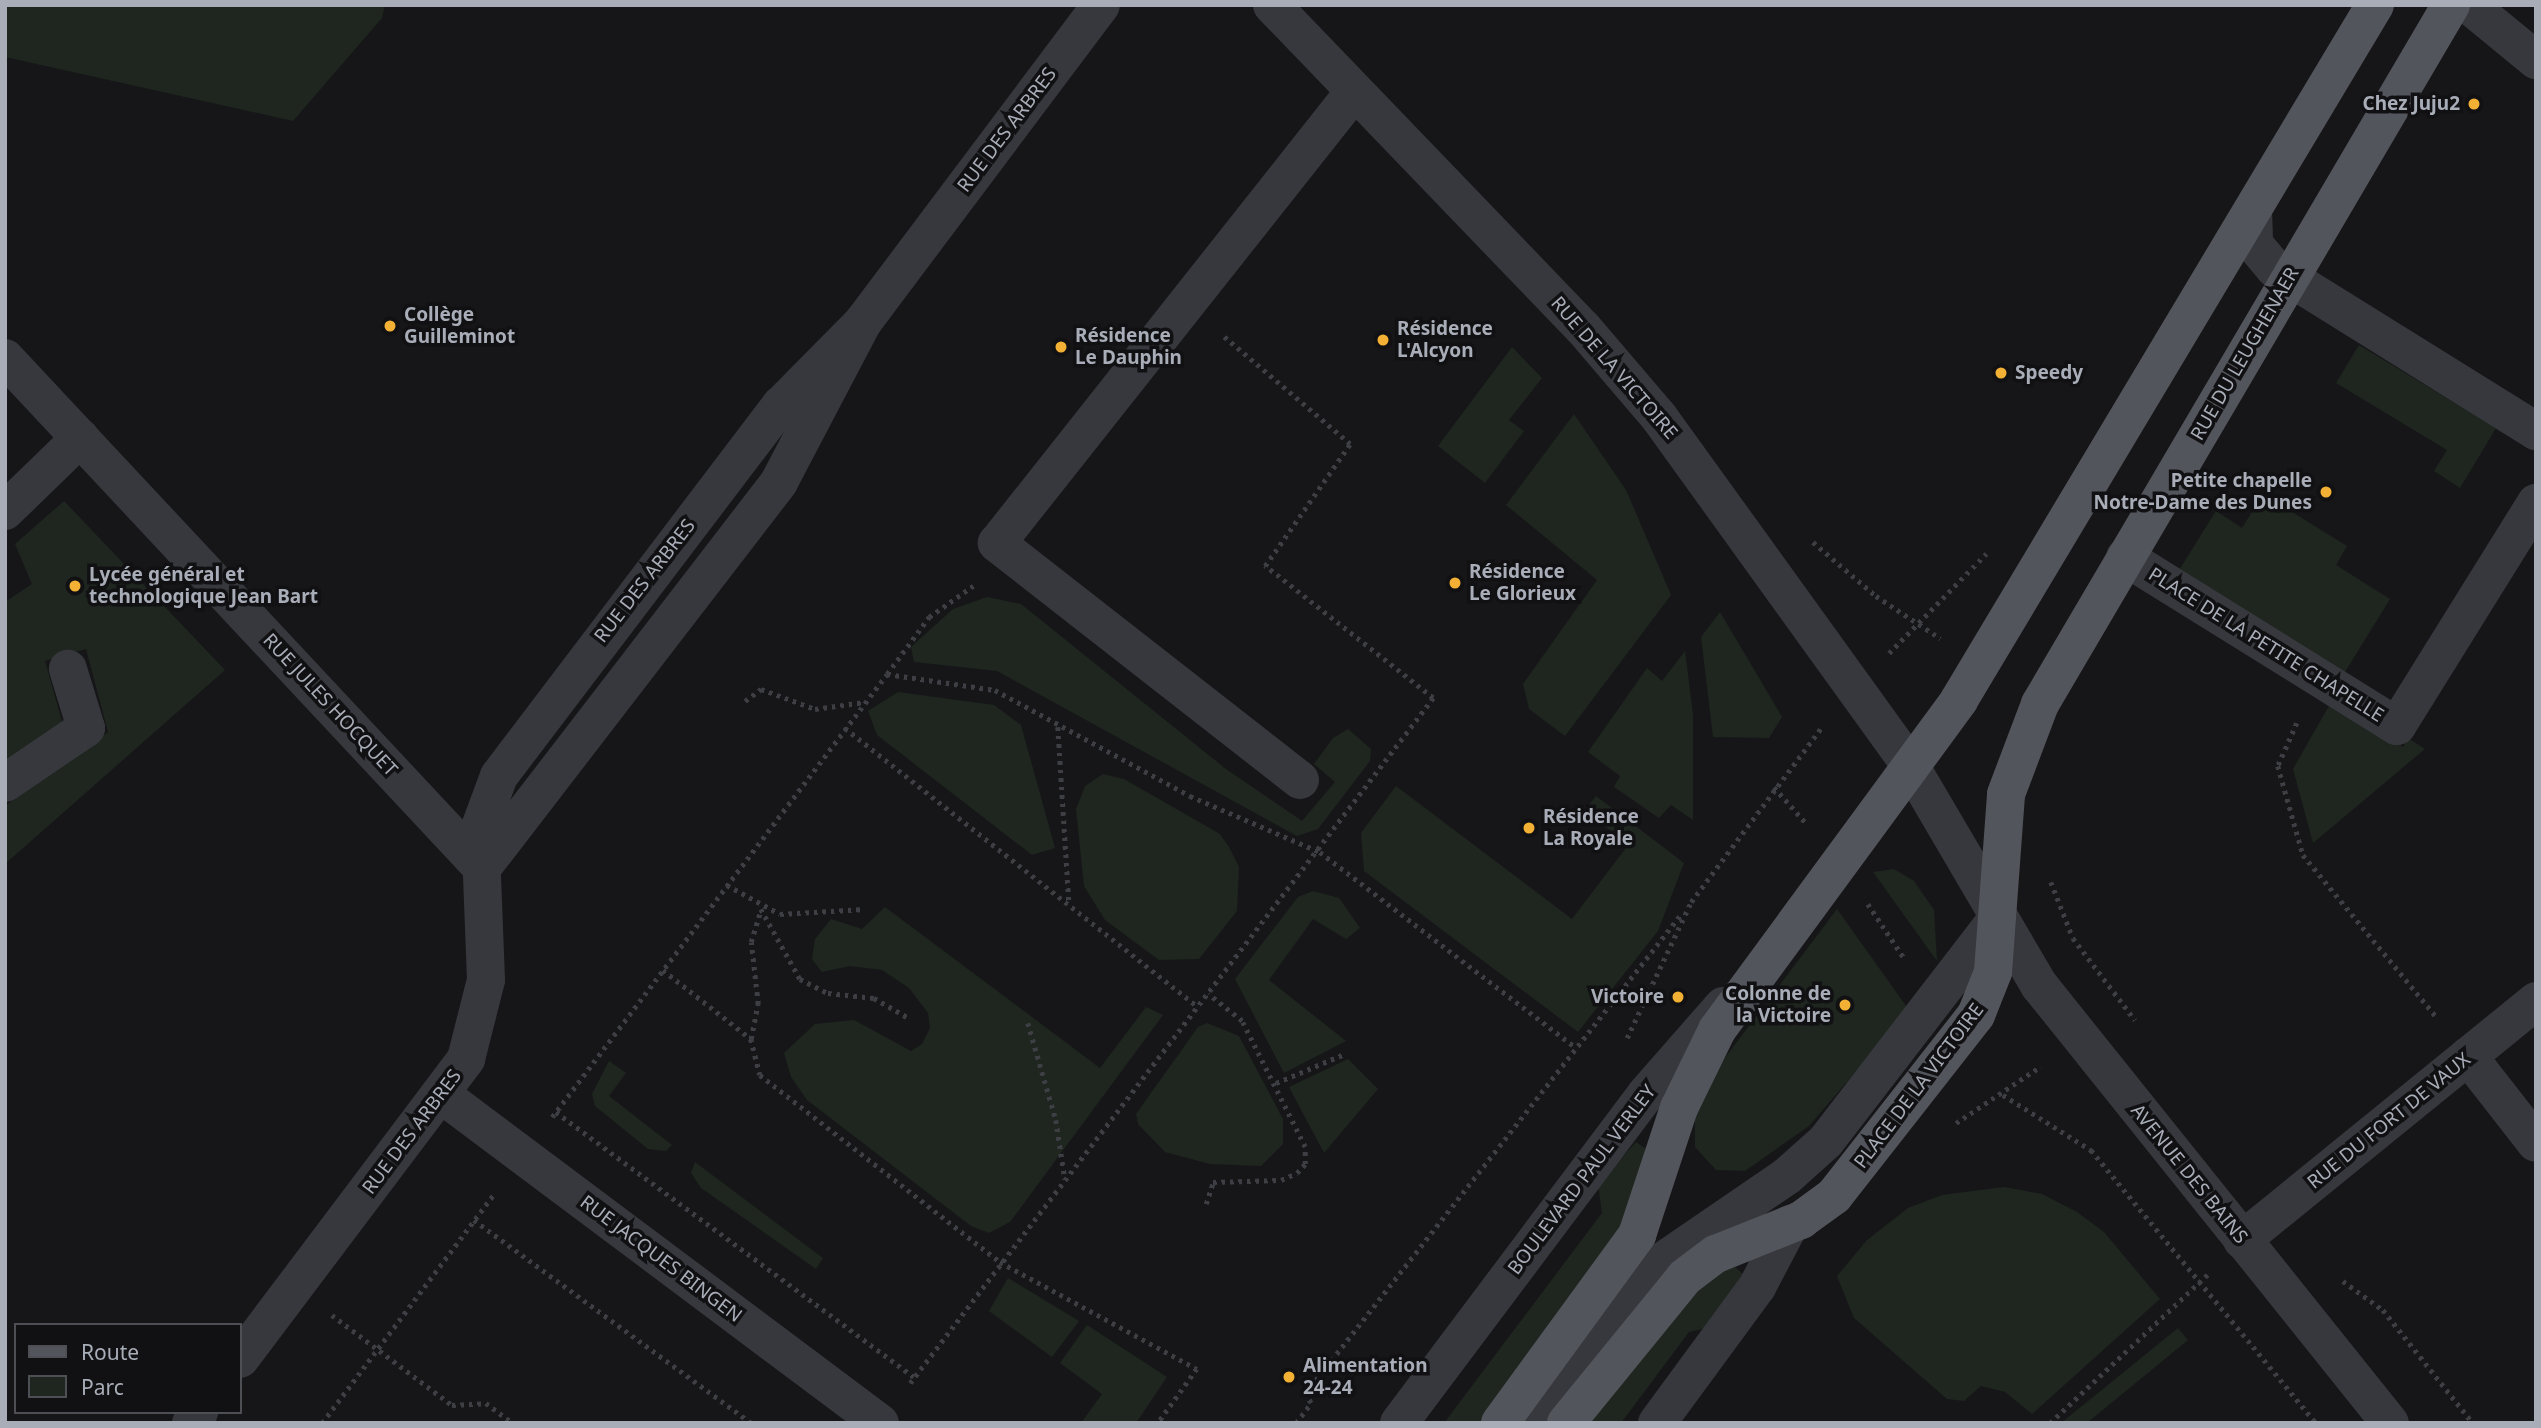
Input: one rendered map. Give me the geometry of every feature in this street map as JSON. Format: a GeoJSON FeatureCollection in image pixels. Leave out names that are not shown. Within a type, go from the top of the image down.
{"type":"FeatureCollection","features":[{"type":"Feature","properties":{"kind":"main road"},"geometry":{"type":"LineString","coordinates":[[1911,766],[1980,664],[2375,5]]}},
{"type":"Feature","properties":{"kind":"main road","name":"RUE DU LEUGHENAER"},"geometry":{"type":"LineString","coordinates":[[2040,704],[2451,5]]}},
{"type":"Feature","properties":{"kind":"main road","name":"PLACE DE LA VICTOIRE"},"geometry":{"type":"LineString","coordinates":[[1790,1224],[1834,1196],[1976,1015],[1993,972],[2006,794],[2040,704]]}},
{"type":"Feature","properties":{"kind":"main road","name":"BOULEVARD PAUL VERLEY"},"geometry":{"type":"LineString","coordinates":[[1500,1423],[1637,1234],[1692,1077],[1729,1010],[1911,766]]}},
{"type":"Feature","properties":{"kind":"main road"},"geometry":{"type":"LineString","coordinates":[[1566,1423],[1685,1277],[1716,1254],[1790,1224]]}},
{"type":"Feature","properties":{"kind":"street","name":"RUE DES ARBRES"},"geometry":{"type":"LineString","coordinates":[[242,1356],[442,1095],[466,1059],[482,1014],[487,951],[482,868],[779,482],[863,322],[1101,5]]}},
{"type":"Feature","properties":{"kind":"street","name":"RUE DE LA VICTOIRE"},"geometry":{"type":"LineString","coordinates":[[1272,5],[1623,373],[1911,766]]}},
{"type":"Feature","properties":{"kind":"street"},"geometry":{"type":"LineString","coordinates":[[2469,5],[2536,60]]}},
{"type":"Feature","properties":{"kind":"street"},"geometry":{"type":"LineString","coordinates":[[1300,780],[997,543],[1354,92]]}},
{"type":"Feature","properties":{"kind":"street"},"geometry":{"type":"LineString","coordinates":[[2253,210],[2257,251],[2290,278],[2536,432]]}},
{"type":"Feature","properties":{"kind":"street","name":"RUE JULES HOCQUET"},"geometry":{"type":"LineString","coordinates":[[5,358],[482,868]]}},
{"type":"Feature","properties":{"kind":"street"},"geometry":{"type":"LineString","coordinates":[[5,511],[80,438]]}},
{"type":"Feature","properties":{"kind":"street","name":"PLACE DE LA PETITE CHAPELLE"},"geometry":{"type":"LineString","coordinates":[[2125,557],[2397,726],[2536,503]]}},
{"type":"Feature","properties":{"kind":"street"},"geometry":{"type":"LineString","coordinates":[[5,783],[86,728],[68,668]]}},
{"type":"Feature","properties":{"kind":"street"},"geometry":{"type":"LineString","coordinates":[[1533,1423],[1630,1295],[1675,1248],[1779,1182],[1826,1141],[1998,919],[1911,766]]}},
{"type":"Feature","properties":{"kind":"street","name":"AVENUE DES BAINS"},"geometry":{"type":"LineString","coordinates":[[1998,919],[2052,1003],[2390,1423]]}},
{"type":"Feature","properties":{"kind":"street","name":"BOULEVARD PAUL VERLEY"},"geometry":{"type":"LineString","coordinates":[[1399,1423],[1646,1094],[1776,947]]}},
{"type":"Feature","properties":{"kind":"street","name":"RUE DU FORT DE VAUX"},"geometry":{"type":"LineString","coordinates":[[2242,1240],[2536,1001]]}},
{"type":"Feature","properties":{"kind":"street"},"geometry":{"type":"LineString","coordinates":[[2469,1056],[2536,1143]]}},
{"type":"Feature","properties":{"kind":"street","name":"RUE JACQUES BINGEN"},"geometry":{"type":"LineString","coordinates":[[442,1095],[880,1423]]}},
{"type":"Feature","properties":{"kind":"street"},"geometry":{"type":"LineString","coordinates":[[1657,1423],[1757,1287],[1790,1224]]}},
{"type":"Feature","properties":{"kind":"path"},"geometry":{"type":"LineString","coordinates":[[880,1423],[1000,1262],[1320,852],[1433,698],[1265,566],[1350,444],[1185,303]]}},
{"type":"Feature","properties":{"kind":"path"},"geometry":{"type":"LineString","coordinates":[[322,1423],[929,617],[993,575],[1028,567]]}},
{"type":"Feature","properties":{"kind":"path"},"geometry":{"type":"LineString","coordinates":[[887,674],[995,690],[1058,727],[1190,796],[1320,852],[1574,1046]]}},
{"type":"Feature","properties":{"kind":"path"},"geometry":{"type":"LineString","coordinates":[[2317,677],[2278,766],[2303,855],[2469,1056]]}},
{"type":"Feature","properties":{"kind":"path"},"geometry":{"type":"LineString","coordinates":[[1296,1423],[1311,1403],[1305,1394],[1574,1046],[1690,902],[1774,787],[1854,687]]}},
{"type":"Feature","properties":{"kind":"path"},"geometry":{"type":"LineString","coordinates":[[745,701],[761,689],[815,709],[865,702]]}},
{"type":"Feature","properties":{"kind":"path"},"geometry":{"type":"LineString","coordinates":[[1058,727],[1069,905]]}},
{"type":"Feature","properties":{"kind":"path"},"geometry":{"type":"LineString","coordinates":[[845,728],[1198,1007]]}},
{"type":"Feature","properties":{"kind":"path"},"geometry":{"type":"LineString","coordinates":[[1774,787],[1817,835]]}},
{"type":"Feature","properties":{"kind":"path"},"geometry":{"type":"LineString","coordinates":[[2050,875],[2073,938],[2144,1031]]}},
{"type":"Feature","properties":{"kind":"path"},"geometry":{"type":"LineString","coordinates":[[727,885],[761,909],[780,914],[865,909]]}},
{"type":"Feature","properties":{"kind":"path"},"geometry":{"type":"LineString","coordinates":[[1863,897],[1909,965]]}},
{"type":"Feature","properties":{"kind":"path"},"geometry":{"type":"LineString","coordinates":[[1624,1044],[1690,902]]}},
{"type":"Feature","properties":{"kind":"path"},"geometry":{"type":"LineString","coordinates":[[761,909],[800,979],[828,993],[874,998],[907,1017]]}},
{"type":"Feature","properties":{"kind":"path"},"geometry":{"type":"LineString","coordinates":[[761,909],[751,942],[758,1004],[751,1040],[760,1076],[1000,1262],[1197,1369],[1158,1423]]}},
{"type":"Feature","properties":{"kind":"path"},"geometry":{"type":"LineString","coordinates":[[663,970],[751,1040]]}},
{"type":"Feature","properties":{"kind":"path"},"geometry":{"type":"LineString","coordinates":[[1206,1204],[1213,1182],[1281,1180],[1305,1164],[1305,1147],[1276,1083],[1242,1021],[1208,994]]}},
{"type":"Feature","properties":{"kind":"path"},"geometry":{"type":"LineString","coordinates":[[1028,1023],[1056,1120],[1065,1180]]}},
{"type":"Feature","properties":{"kind":"path"},"geometry":{"type":"LineString","coordinates":[[1276,1083],[1342,1055]]}},
{"type":"Feature","properties":{"kind":"path"},"geometry":{"type":"LineString","coordinates":[[2003,1095],[2091,1150],[2197,1285],[2316,1423]]}},
{"type":"Feature","properties":{"kind":"path"},"geometry":{"type":"LineString","coordinates":[[556,1112],[914,1377]]}},
{"type":"Feature","properties":{"kind":"path"},"geometry":{"type":"LineString","coordinates":[[474,1220],[751,1423]]}},
{"type":"Feature","properties":{"kind":"path"},"geometry":{"type":"LineString","coordinates":[[2050,1423],[2242,1240]]}},
{"type":"Feature","properties":{"kind":"path"},"geometry":{"type":"LineString","coordinates":[[2334,1275],[2384,1310],[2473,1423]]}},
{"type":"Feature","properties":{"kind":"path"},"geometry":{"type":"LineString","coordinates":[[296,1286],[452,1405],[486,1403],[513,1423]]}},
{"type":"Feature","properties":{"kind":"green space"},"geometry":{"type":"Polygon","coordinates":[[[5,5],[385,5],[382,18],[293,121],[5,57],[5,5]]]}},
{"type":"Feature","properties":{"kind":"green space"},"geometry":{"type":"Polygon","coordinates":[[[2359,345],[2496,428],[2460,488],[2434,471],[2447,450],[2336,383],[2359,345]]]}},
{"type":"Feature","properties":{"kind":"green space"},"geometry":{"type":"Polygon","coordinates":[[[1512,347],[1542,378],[1509,420],[1524,431],[1485,483],[1438,446],[1512,347]]]}},
{"type":"Feature","properties":{"kind":"green space"},"geometry":{"type":"Polygon","coordinates":[[[1574,414],[1626,490],[1671,595],[1565,736],[1529,709],[1523,684],[1597,580],[1506,505],[1574,414]]]}},
{"type":"Feature","properties":{"kind":"green space"},"geometry":{"type":"Polygon","coordinates":[[[2263,494],[2347,546],[2336,565],[2390,599],[2345,672],[2179,570],[2216,511],[2242,528],[2263,494]]]}},
{"type":"Feature","properties":{"kind":"green space","name":"Lycée général et technologique Jean Bart"},"geometry":{"type":"Polygon","coordinates":[[[64,501],[225,670],[5,864],[5,806],[108,732],[86,649],[45,661],[63,725],[5,761],[5,602],[32,584],[15,544],[64,501]]]}},
{"type":"Feature","properties":{"kind":"green space"},"geometry":{"type":"Polygon","coordinates":[[[987,597],[1021,604],[1226,769],[1302,821],[1335,782],[1314,764],[1333,738],[1348,729],[1371,749],[1370,761],[1318,829],[1297,836],[997,671],[914,662],[911,647],[953,609],[987,597]]]}},
{"type":"Feature","properties":{"kind":"green space"},"geometry":{"type":"Polygon","coordinates":[[[1720,612],[1782,717],[1769,738],[1713,737],[1701,637],[1720,612]]]}},
{"type":"Feature","properties":{"kind":"green space"},"geometry":{"type":"Polygon","coordinates":[[[1685,651],[1693,714],[1693,820],[1671,805],[1659,818],[1614,787],[1620,776],[1588,752],[1647,668],[1662,681],[1685,651]]]}},
{"type":"Feature","properties":{"kind":"green space"},"geometry":{"type":"Polygon","coordinates":[[[898,692],[994,705],[1021,725],[1055,848],[1032,855],[877,735],[868,711],[898,692]]]}},
{"type":"Feature","properties":{"kind":"green space"},"geometry":{"type":"Polygon","coordinates":[[[2330,704],[2403,747],[2408,738],[2425,749],[2313,843],[2293,769],[2330,704]]]}},
{"type":"Feature","properties":{"kind":"green space"},"geometry":{"type":"Polygon","coordinates":[[[1103,774],[1124,779],[1220,834],[1229,847],[1239,867],[1237,911],[1199,959],[1159,960],[1105,920],[1084,886],[1076,809],[1085,786],[1103,774]]]}},
{"type":"Feature","properties":{"kind":"green space"},"geometry":{"type":"Polygon","coordinates":[[[1396,786],[1572,919],[1629,844],[1584,811],[1596,796],[1684,863],[1658,931],[1578,1032],[1364,871],[1361,833],[1396,786]]]}},
{"type":"Feature","properties":{"kind":"green space"},"geometry":{"type":"Polygon","coordinates":[[[1894,869],[1914,881],[1934,910],[1937,961],[1873,872],[1894,869]]]}},
{"type":"Feature","properties":{"kind":"green space"},"geometry":{"type":"Polygon","coordinates":[[[1313,891],[1339,898],[1360,928],[1346,939],[1313,919],[1269,980],[1346,1041],[1284,1073],[1235,979],[1298,897],[1313,891]]]}},
{"type":"Feature","properties":{"kind":"green space"},"geometry":{"type":"Polygon","coordinates":[[[885,907],[1100,1068],[1146,1007],[1163,1015],[1010,1222],[989,1233],[971,1226],[807,1100],[791,1077],[784,1053],[815,1024],[854,1020],[911,1051],[922,1044],[930,1028],[928,1013],[909,988],[882,970],[850,966],[822,972],[812,959],[815,939],[831,919],[862,929],[885,907]]]}},
{"type":"Feature","properties":{"kind":"green space"},"geometry":{"type":"Polygon","coordinates":[[[1837,909],[1909,1010],[1809,1126],[1745,1171],[1716,1170],[1695,1147],[1695,1115],[1721,1063],[1837,909]]]}},
{"type":"Feature","properties":{"kind":"green space"},"geometry":{"type":"Polygon","coordinates":[[[1207,1023],[1239,1036],[1283,1119],[1283,1144],[1261,1166],[1210,1164],[1165,1152],[1138,1124],[1136,1114],[1198,1027],[1207,1023]]]}},
{"type":"Feature","properties":{"kind":"green space"},"geometry":{"type":"Polygon","coordinates":[[[1348,1059],[1378,1089],[1324,1153],[1289,1087],[1348,1059]]]}},
{"type":"Feature","properties":{"kind":"green space"},"geometry":{"type":"Polygon","coordinates":[[[609,1061],[626,1073],[609,1096],[672,1145],[666,1151],[648,1149],[595,1106],[592,1094],[609,1061]]]}},
{"type":"Feature","properties":{"kind":"green space"},"geometry":{"type":"Polygon","coordinates":[[[1636,1142],[1649,1151],[1618,1236],[1600,1266],[1481,1423],[1444,1423],[1602,1213],[1598,1184],[1636,1142]]]}},
{"type":"Feature","properties":{"kind":"green space"},"geometry":{"type":"Polygon","coordinates":[[[695,1162],[823,1258],[816,1269],[701,1188],[691,1173],[695,1162]]]}},
{"type":"Feature","properties":{"kind":"green space"},"geometry":{"type":"Polygon","coordinates":[[[2004,1187],[2042,1194],[2077,1212],[2104,1232],[2160,1299],[2032,1414],[2005,1392],[1981,1386],[1964,1401],[1947,1399],[1854,1318],[1837,1276],[1867,1240],[1908,1208],[1942,1195],[2004,1187]]]}},
{"type":"Feature","properties":{"kind":"green space"},"geometry":{"type":"Polygon","coordinates":[[[1735,1267],[1743,1274],[1715,1326],[1689,1332],[1621,1423],[1586,1423],[1712,1275],[1735,1267]]]}},
{"type":"Feature","properties":{"kind":"green space"},"geometry":{"type":"Polygon","coordinates":[[[1008,1278],[1079,1321],[1052,1357],[989,1311],[1008,1278]]]}},
{"type":"Feature","properties":{"kind":"green space"},"geometry":{"type":"Polygon","coordinates":[[[1087,1325],[1167,1377],[1136,1423],[1081,1423],[1102,1394],[1060,1363],[1087,1325]]]}},
{"type":"Feature","properties":{"kind":"green space"},"geometry":{"type":"Polygon","coordinates":[[[2178,1328],[2188,1340],[2087,1423],[2061,1423],[2178,1328]]]}},
{"type":"Feature","properties":{"kind":"place","name":"Chez Juju2"},"geometry":{"type":"Point","coordinates":[2474,104]}},
{"type":"Feature","properties":{"kind":"place","name":"Collège Guilleminot"},"geometry":{"type":"Point","coordinates":[390,326]}},
{"type":"Feature","properties":{"kind":"place","name":"Résidence L'Alcyon"},"geometry":{"type":"Point","coordinates":[1383,340]}},
{"type":"Feature","properties":{"kind":"place","name":"Résidence Le Dauphin"},"geometry":{"type":"Point","coordinates":[1061,347]}},
{"type":"Feature","properties":{"kind":"place","name":"Speedy"},"geometry":{"type":"Point","coordinates":[2001,373]}},
{"type":"Feature","properties":{"kind":"place","name":"Petite chapelle Notre-Dame des Dunes"},"geometry":{"type":"Point","coordinates":[2326,492]}},
{"type":"Feature","properties":{"kind":"place","name":"Résidence Le Glorieux"},"geometry":{"type":"Point","coordinates":[1455,583]}},
{"type":"Feature","properties":{"kind":"place","name":"Lycée général et technologique Jean Bart"},"geometry":{"type":"Point","coordinates":[75,586]}},
{"type":"Feature","properties":{"kind":"place","name":"Résidence La Royale"},"geometry":{"type":"Point","coordinates":[1529,828]}},
{"type":"Feature","properties":{"kind":"place","name":"Victoire"},"geometry":{"type":"Point","coordinates":[1678,997]}},
{"type":"Feature","properties":{"kind":"place","name":"Colonne de la Victoire"},"geometry":{"type":"Point","coordinates":[1845,1005]}},
{"type":"Feature","properties":{"kind":"place","name":"Alimentation 24-24"},"geometry":{"type":"Point","coordinates":[1289,1377]}}]}
